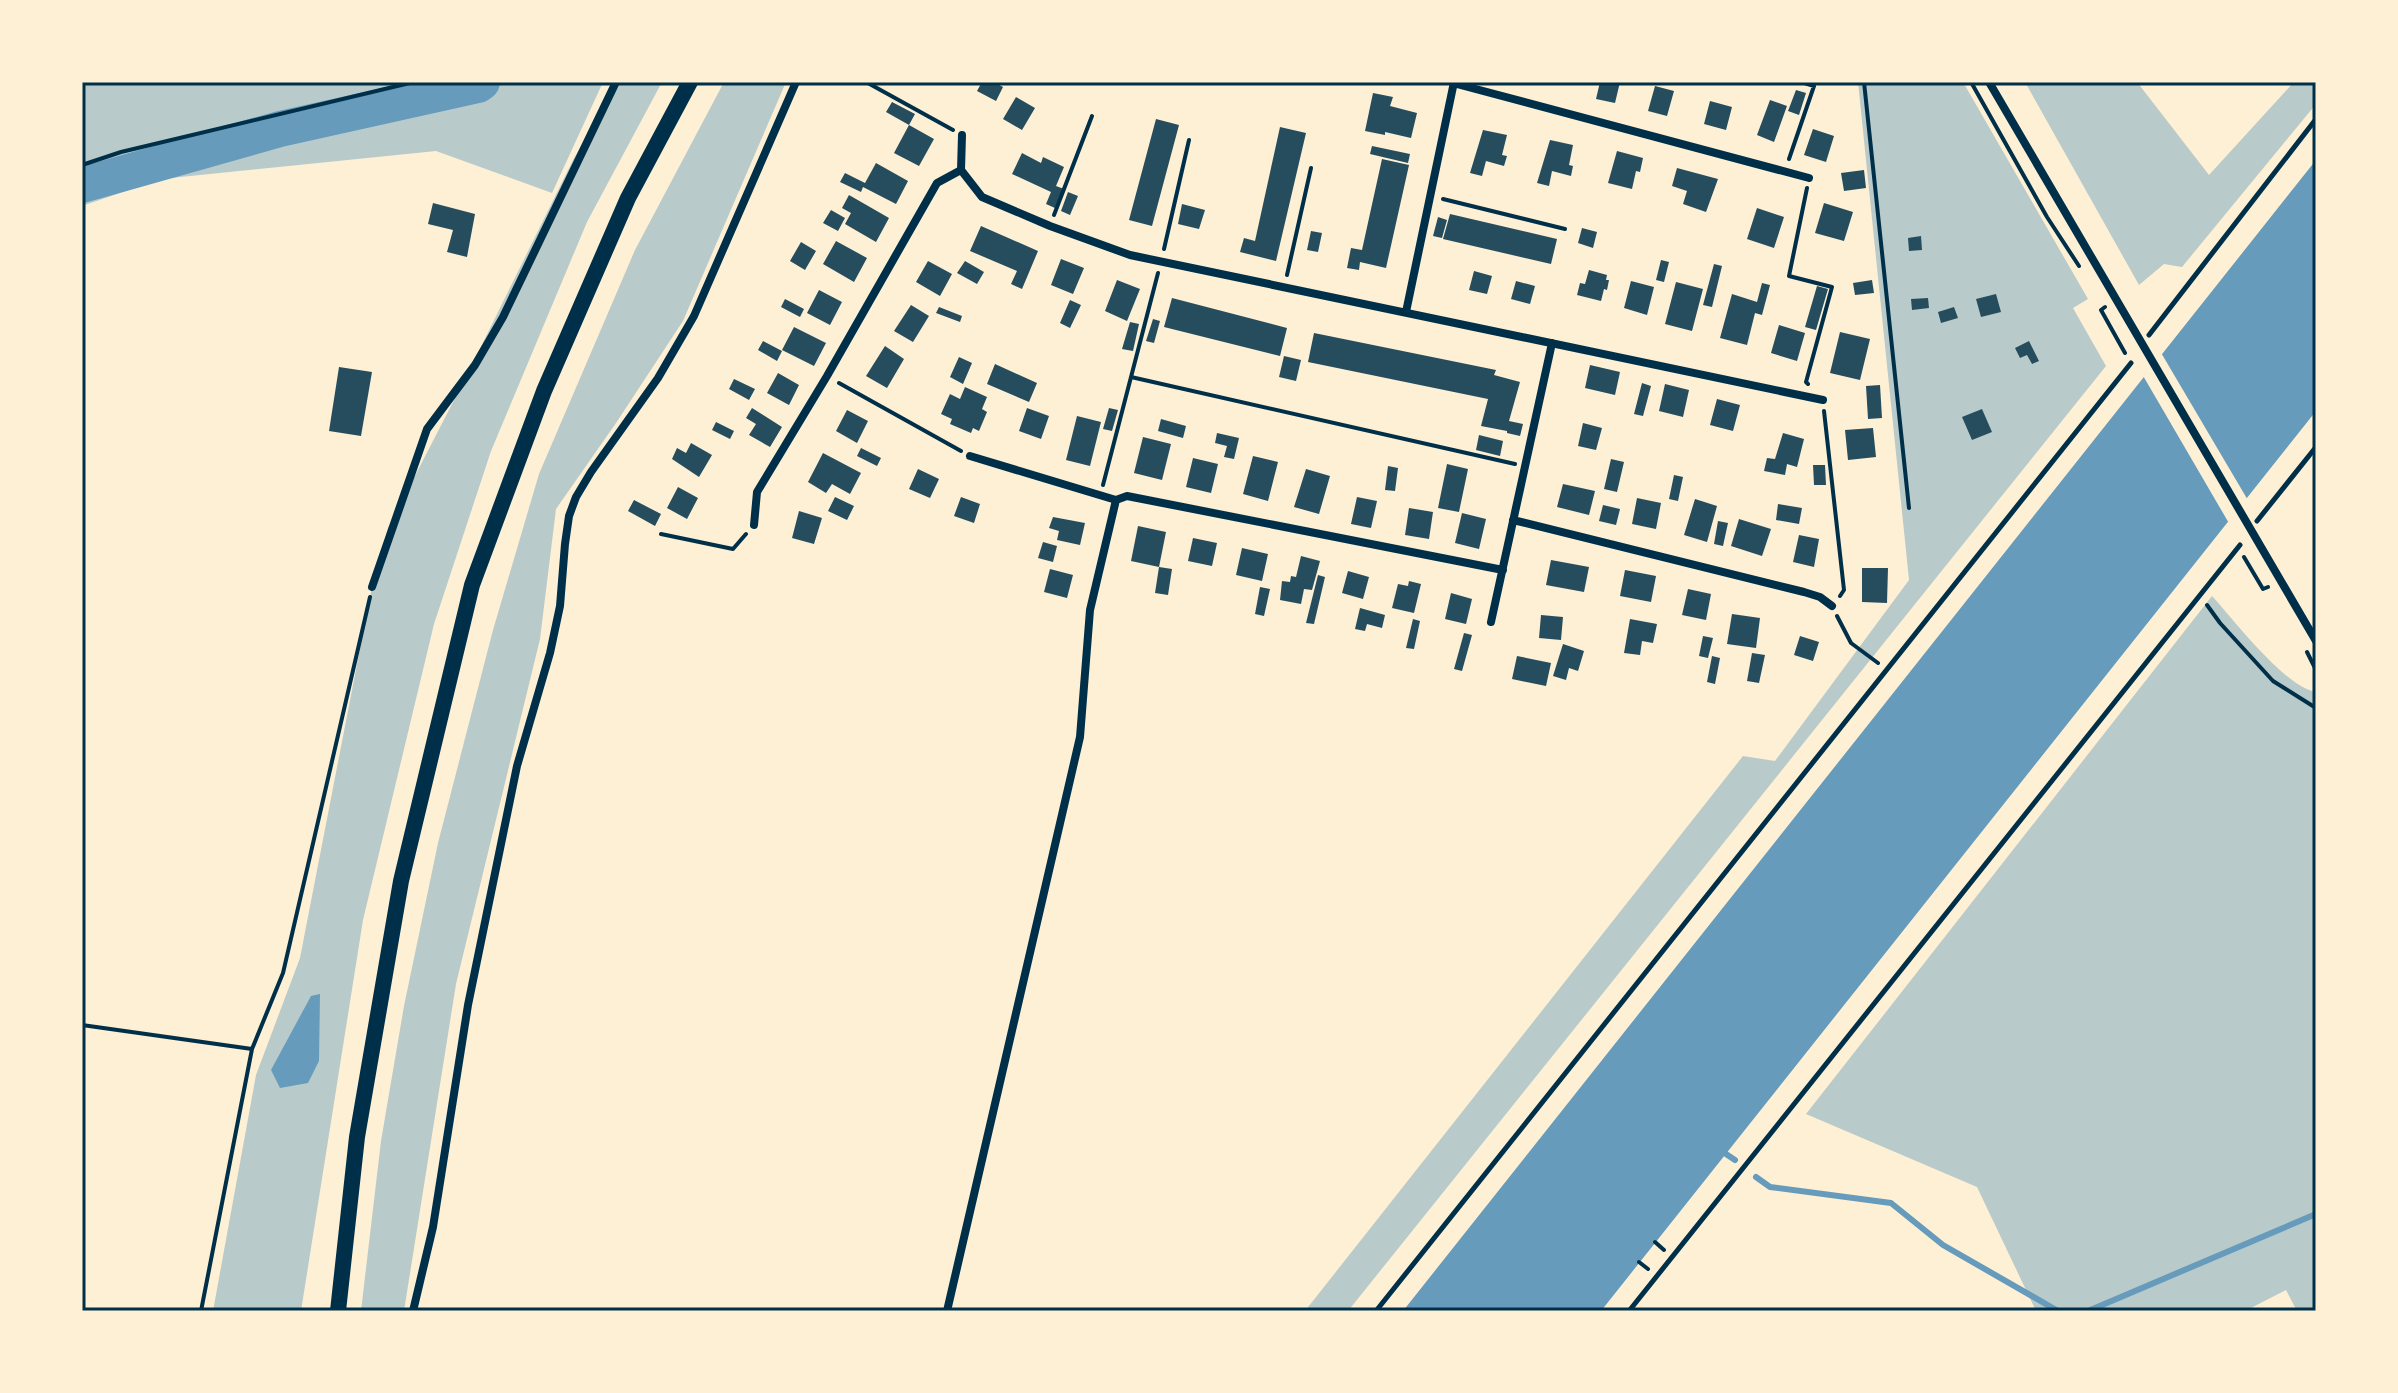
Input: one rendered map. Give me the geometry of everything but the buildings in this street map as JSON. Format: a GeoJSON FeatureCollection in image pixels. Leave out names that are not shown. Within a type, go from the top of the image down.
{"type":"FeatureCollection","features":[{"type":"Feature","properties":{"kind":"highway"},"geometry":{"type":"LineString","coordinates":[[338,1311],[357,1137],[401,881],[472,585],[544,391],[628,198],[690,82]]}},
{"type":"Feature","properties":{"kind":"street"},"geometry":{"type":"LineString","coordinates":[[372,587],[427,429],[475,365],[503,317],[616,82]]}},
{"type":"Feature","properties":{"kind":"street"},"geometry":{"type":"LineString","coordinates":[[413,1311],[433,1227],[468,1005],[517,766],[550,653],[560,606],[569,516],[591,472],[658,378],[694,316],[796,82]]}},
{"type":"Feature","properties":{"kind":"street"},"geometry":{"type":"LineString","coordinates":[[1989,82],[2109,308],[2316,641]]}},
{"type":"Feature","properties":{"kind":"street"},"geometry":{"type":"LineString","coordinates":[[1406,312],[1454,83],[1809,178]]}},
{"type":"Feature","properties":{"kind":"street"},"geometry":{"type":"LineString","coordinates":[[962,135],[961,170],[982,197],[1105,247],[1173,265],[1823,400]]}},
{"type":"Feature","properties":{"kind":"street"},"geometry":{"type":"LineString","coordinates":[[754,525],[757,492],[937,183],[961,170]]}},
{"type":"Feature","properties":{"kind":"street"},"geometry":{"type":"LineString","coordinates":[[1491,622],[1552,343]]}},
{"type":"Feature","properties":{"kind":"street"},"geometry":{"type":"LineString","coordinates":[[970,456],[1116,500],[1127,496],[1503,570]]}},
{"type":"Feature","properties":{"kind":"street"},"geometry":{"type":"LineString","coordinates":[[947,1311],[1080,737],[1090,610],[1116,500]]}},
{"type":"Feature","properties":{"kind":"street"},"geometry":{"type":"LineString","coordinates":[[1513,520],[1804,592],[1820,597],[1832,606]]}},
{"type":"Feature","properties":{"kind":"lane"},"geometry":{"type":"LineString","coordinates":[[2149,335],[2316,119]]}},
{"type":"Feature","properties":{"kind":"lane"},"geometry":{"type":"LineString","coordinates":[[1376,1311],[2131,363]]}},
{"type":"Feature","properties":{"kind":"lane"},"geometry":{"type":"LineString","coordinates":[[2257,521],[2316,447]]}},
{"type":"Feature","properties":{"kind":"lane"},"geometry":{"type":"LineString","coordinates":[[1629,1311],[2240,546]]}},
{"type":"Feature","properties":{"kind":"path"},"geometry":{"type":"LineString","coordinates":[[82,165],[121,152],[414,82]]}},
{"type":"Feature","properties":{"kind":"path"},"geometry":{"type":"LineString","coordinates":[[866,82],[962,135]]}},
{"type":"Feature","properties":{"kind":"path"},"geometry":{"type":"LineString","coordinates":[[1801,82],[1814,86],[1785,171],[1809,178],[1789,276],[1832,287],[1806,382],[1823,400],[1844,590],[1832,606],[1851,643],[1886,669]]}},
{"type":"Feature","properties":{"kind":"path"},"geometry":{"type":"LineString","coordinates":[[1864,82],[1909,508]]}},
{"type":"Feature","properties":{"kind":"path"},"geometry":{"type":"LineString","coordinates":[[1971,82],[2080,269]]}},
{"type":"Feature","properties":{"kind":"path"},"geometry":{"type":"LineString","coordinates":[[1050,226],[1092,116]]}},
{"type":"Feature","properties":{"kind":"path"},"geometry":{"type":"LineString","coordinates":[[1100,495],[1189,140]]}},
{"type":"Feature","properties":{"kind":"path"},"geometry":{"type":"LineString","coordinates":[[1284,288],[1311,168]]}},
{"type":"Feature","properties":{"kind":"path"},"geometry":{"type":"LineString","coordinates":[[1429,195],[1565,229]]}},
{"type":"Feature","properties":{"kind":"path"},"geometry":{"type":"LineString","coordinates":[[2109,308],[2131,363]]}},
{"type":"Feature","properties":{"kind":"path"},"geometry":{"type":"LineString","coordinates":[[827,376],[970,456]]}},
{"type":"Feature","properties":{"kind":"path"},"geometry":{"type":"LineString","coordinates":[[1131,377],[1525,466]]}},
{"type":"Feature","properties":{"kind":"path"},"geometry":{"type":"LineString","coordinates":[[661,534],[733,549],[754,525]]}},
{"type":"Feature","properties":{"kind":"path"},"geometry":{"type":"LineString","coordinates":[[2240,546],[2263,589]]}},
{"type":"Feature","properties":{"kind":"path"},"geometry":{"type":"LineString","coordinates":[[201,1311],[252,1049],[283,973],[372,587]]}},
{"type":"Feature","properties":{"kind":"path"},"geometry":{"type":"LineString","coordinates":[[2201,596],[2220,623],[2273,681],[2316,708]]}},
{"type":"Feature","properties":{"kind":"path"},"geometry":{"type":"LineString","coordinates":[[82,1025],[252,1049]]}},
{"type":"Feature","properties":{"kind":"shaded area"},"geometry":{"type":"Polygon","coordinates":[[[82,82],[603,82],[552,193],[436,151],[161,179],[82,206],[82,82]]]}},
{"type":"Feature","properties":{"kind":"shaded area"},"geometry":{"type":"Polygon","coordinates":[[[621,82],[662,82],[587,222],[491,451],[434,624],[363,920],[301,1311],[213,1311],[256,1075],[300,958],[372,587],[388,528],[574,158],[621,82]]]}},
{"type":"Feature","properties":{"kind":"shaded area"},"geometry":{"type":"Polygon","coordinates":[[[724,82],[786,82],[683,321],[556,509],[540,639],[456,984],[404,1311],[361,1311],[381,1141],[404,1006],[438,843],[493,630],[539,474],[635,250],[724,82]]]}},
{"type":"Feature","properties":{"kind":"shaded area"},"geometry":{"type":"Polygon","coordinates":[[[1858,82],[1963,82],[2088,299],[2073,308],[2106,366],[1348,1311],[1305,1311],[1743,756],[1775,761],[1909,580],[1858,82]]]}},
{"type":"Feature","properties":{"kind":"shaded area"},"geometry":{"type":"Polygon","coordinates":[[[2025,82],[2137,82],[2209,175],[2294,82],[2316,82],[2316,104],[2182,267],[2164,264],[2139,285],[2025,82]]]}},
{"type":"Feature","properties":{"kind":"shaded area"},"geometry":{"type":"Polygon","coordinates":[[[2212,596],[2290,679],[2316,692],[2316,1311],[2297,1311],[2286,1290],[2245,1311],[2036,1311],[1977,1187],[1806,1114],[2212,596]]]}},
{"type":"Feature","properties":{"kind":"water"},"geometry":{"type":"Polygon","coordinates":[[[2316,160],[2316,411],[1601,1311],[1403,1311],[2316,160]]]}},
{"type":"Feature","properties":{"kind":"water"},"geometry":{"type":"Polygon","coordinates":[[[320,994],[319,1061],[308,1083],[280,1088],[271,1070],[311,996],[320,994]]]}},
{"type":"Feature","properties":{"kind":"pier"},"geometry":{"type":"Polygon","coordinates":[[[2160,351],[2249,502],[2230,525],[2142,374],[2160,351]]]}},
{"type":"Feature","properties":{"kind":"waterway"},"geometry":{"type":"LineString","coordinates":[[82,185],[280,129],[482,82]]}},
{"type":"Feature","properties":{"kind":"waterway"},"geometry":{"type":"LineString","coordinates":[[1726,1154],[1735,1160]]}},
{"type":"Feature","properties":{"kind":"waterway"},"geometry":{"type":"LineString","coordinates":[[1756,1177],[1770,1187],[1891,1203],[1943,1245],[2058,1311]]}},
{"type":"Feature","properties":{"kind":"waterway"},"geometry":{"type":"LineString","coordinates":[[2088,1311],[2316,1214]]}}]}
